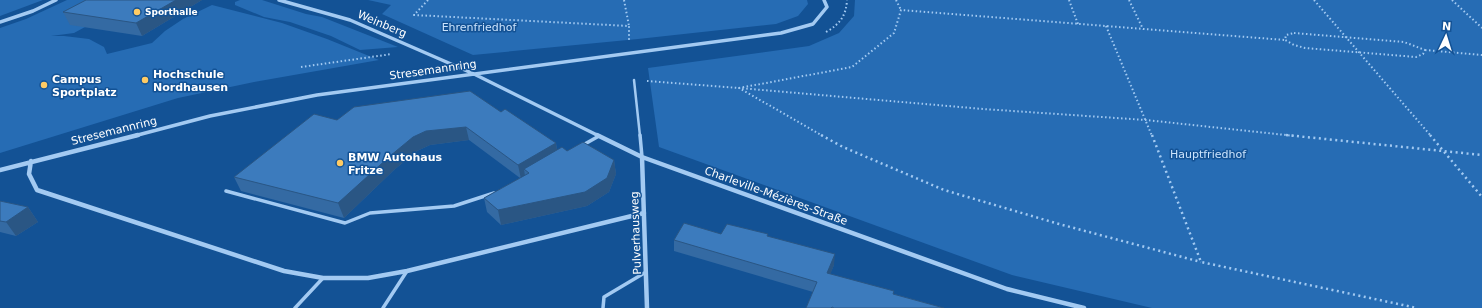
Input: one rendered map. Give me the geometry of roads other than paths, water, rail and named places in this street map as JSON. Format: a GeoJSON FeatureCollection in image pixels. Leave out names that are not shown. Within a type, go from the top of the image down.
{"type":"FeatureCollection","features":[{"type":"Feature","properties":{"kind":"street"},"geometry":{"type":"LineString","coordinates":[[0,22],[33,11],[56,0]]}},
{"type":"Feature","properties":{"kind":"street","name":"Weinberg"},"geometry":{"type":"LineString","coordinates":[[279,0],[350,20],[474,74]]}},
{"type":"Feature","properties":{"kind":"street","name":"Stresemannring"},"geometry":{"type":"LineString","coordinates":[[0,170],[210,116],[317,95],[781,33],[814,24],[827,7],[824,0]]}},
{"type":"Feature","properties":{"kind":"street","name":"Charleville-Mézières-Straße"},"geometry":{"type":"LineString","coordinates":[[474,74],[642,157],[1007,289],[1084,308]]}},
{"type":"Feature","properties":{"kind":"street","name":"Pulverhausweg"},"geometry":{"type":"LineString","coordinates":[[642,157],[647,308]]}},
{"type":"Feature","properties":{"kind":"street"},"geometry":{"type":"LineString","coordinates":[[31,161],[29,174],[37,190],[284,271],[322,278],[368,278],[408,271],[644,213]]}},
{"type":"Feature","properties":{"kind":"lane"},"geometry":{"type":"LineString","coordinates":[[634,80],[642,157]]}},
{"type":"Feature","properties":{"kind":"lane"},"geometry":{"type":"LineString","coordinates":[[579,148],[598,136]]}},
{"type":"Feature","properties":{"kind":"lane"},"geometry":{"type":"LineString","coordinates":[[226,191],[345,223],[370,213],[454,206],[502,191]]}},
{"type":"Feature","properties":{"kind":"lane"},"geometry":{"type":"LineString","coordinates":[[383,308],[408,271]]}},
{"type":"Feature","properties":{"kind":"lane"},"geometry":{"type":"LineString","coordinates":[[603,308],[604,297],[646,272]]}},
{"type":"Feature","properties":{"kind":"lane"},"geometry":{"type":"LineString","coordinates":[[295,308],[322,278]]}},
{"type":"Feature","properties":{"kind":"place","name":"Sporthalle"},"geometry":{"type":"Point","coordinates":[137,12]}},
{"type":"Feature","properties":{"kind":"place","name":"Hochschule Nordhausen"},"geometry":{"type":"Point","coordinates":[145,80]}},
{"type":"Feature","properties":{"kind":"place","name":"Campus Sportplatz"},"geometry":{"type":"Point","coordinates":[44,85]}},
{"type":"Feature","properties":{"kind":"place","name":"BMW Autohaus Fritze"},"geometry":{"type":"Point","coordinates":[340,163]}},
{"type":"Feature","properties":{"kind":"park label","name":"Ehrenfriedhof"},"geometry":{"type":"Point","coordinates":[479,27]}},
{"type":"Feature","properties":{"kind":"park label","name":"Hauptfriedhof"},"geometry":{"type":"Point","coordinates":[1208,154]}}]}
